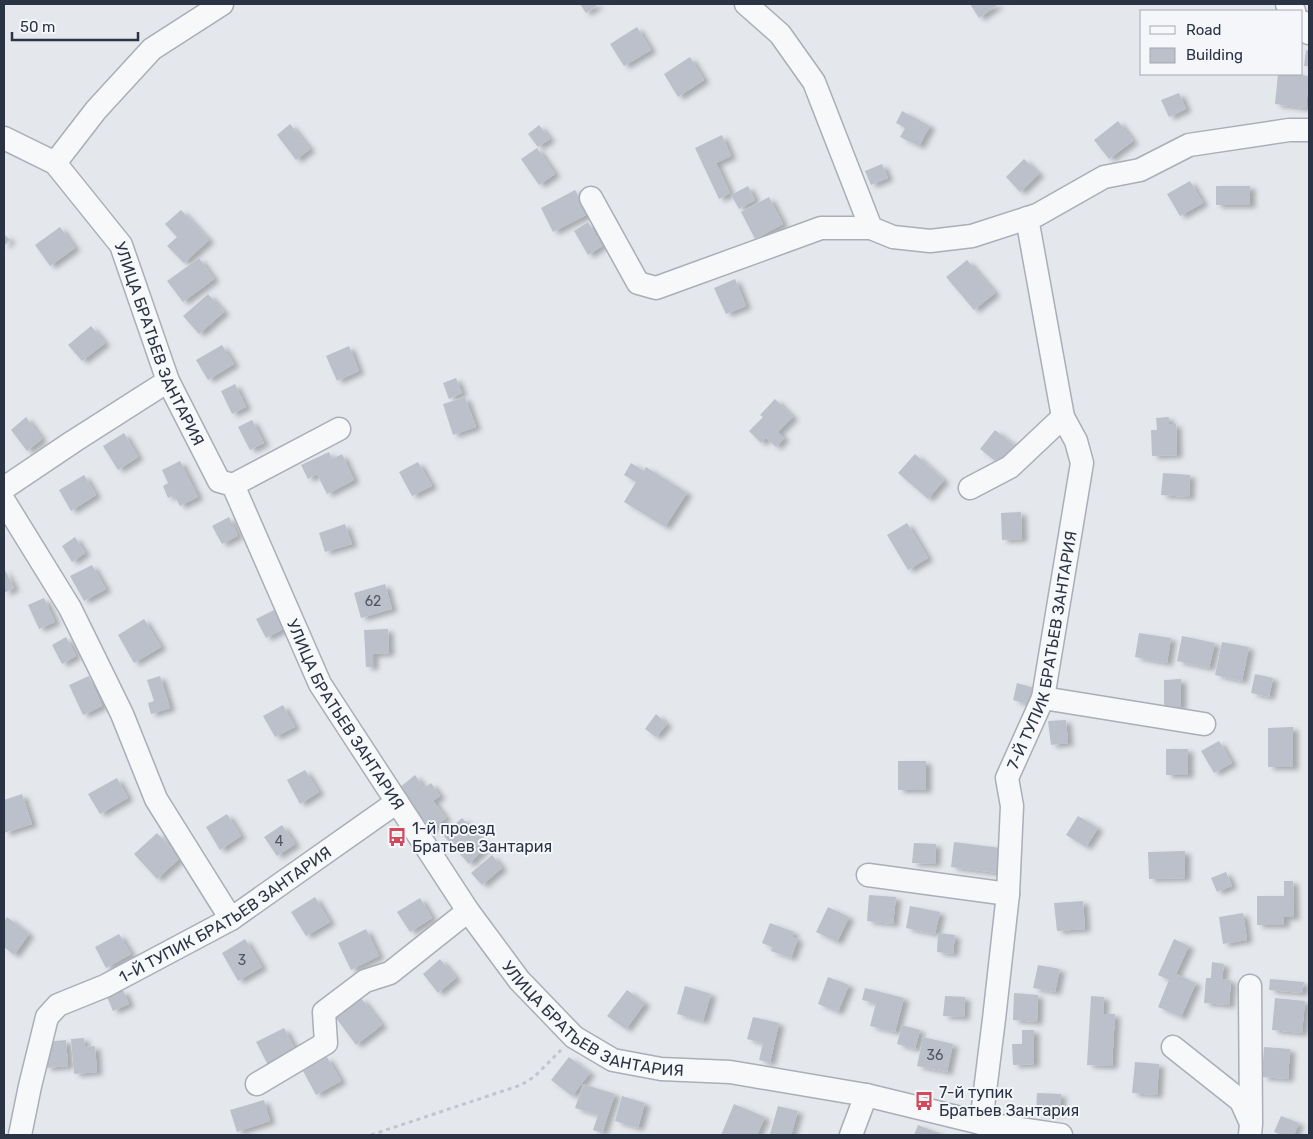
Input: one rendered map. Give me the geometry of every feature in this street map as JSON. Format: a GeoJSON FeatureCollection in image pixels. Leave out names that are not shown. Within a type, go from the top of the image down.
{"type":"FeatureCollection","features":[{"type":"Feature","properties":{"kind":"street"},"geometry":{"type":"LineString","coordinates":[[54,163],[96,110],[152,49],[222,4]]}},
{"type":"Feature","properties":{"kind":"street"},"geometry":{"type":"LineString","coordinates":[[746,4],[780,34],[814,82],[871,228]]}},
{"type":"Feature","properties":{"kind":"street"},"geometry":{"type":"LineString","coordinates":[[591,198],[638,283],[656,288],[821,228],[871,228],[893,237],[930,241],[972,236],[1036,215],[1104,177],[1140,170],[1189,145],[1289,130],[1309,130]]}},
{"type":"Feature","properties":{"kind":"street","name":"УЛИЦА БРАТЬЕВ ЗАНТАРИЯ"},"geometry":{"type":"LineString","coordinates":[[4,138],[54,163],[121,245],[168,381],[219,481],[233,485],[320,684],[468,911],[519,980],[574,1037],[613,1060],[661,1069],[730,1072],[866,1095],[981,1123],[1056,1135]]}},
{"type":"Feature","properties":{"kind":"street","name":"7-Й ТУПИК БРАТЬЕВ ЗАНТАРИЯ"},"geometry":{"type":"LineString","coordinates":[[981,1123],[1008,894],[1012,806],[1007,778],[1043,698],[1082,463],[1076,441],[1063,417],[1027,218]]}},
{"type":"Feature","properties":{"kind":"street"},"geometry":{"type":"LineString","coordinates":[[4,488],[168,381]]}},
{"type":"Feature","properties":{"kind":"street"},"geometry":{"type":"LineString","coordinates":[[970,488],[1010,467],[1063,417]]}},
{"type":"Feature","properties":{"kind":"street"},"geometry":{"type":"LineString","coordinates":[[233,485],[339,429]]}},
{"type":"Feature","properties":{"kind":"street"},"geometry":{"type":"LineString","coordinates":[[4,501],[70,608],[122,714],[156,799],[232,919]]}},
{"type":"Feature","properties":{"kind":"street"},"geometry":{"type":"LineString","coordinates":[[1043,698],[1204,724]]}},
{"type":"Feature","properties":{"kind":"street","name":"1-Й ТУПИК БРАТЬЕВ ЗАНТАРИЯ"},"geometry":{"type":"LineString","coordinates":[[20,1135],[30,1086],[48,1017],[58,1005],[105,986],[232,919],[397,802]]}},
{"type":"Feature","properties":{"kind":"street"},"geometry":{"type":"LineString","coordinates":[[868,875],[1008,894]]}},
{"type":"Feature","properties":{"kind":"street"},"geometry":{"type":"LineString","coordinates":[[257,1084],[326,1043],[324,1012],[364,981],[390,973],[468,911]]}},
{"type":"Feature","properties":{"kind":"street"},"geometry":{"type":"LineString","coordinates":[[1250,986],[1251,1130]]}},
{"type":"Feature","properties":{"kind":"street"},"geometry":{"type":"LineString","coordinates":[[1173,1047],[1241,1101],[1251,1130]]}},
{"type":"Feature","properties":{"kind":"street"},"geometry":{"type":"LineString","coordinates":[[851,1135],[866,1095]]}},
{"type":"Feature","properties":{"kind":"path"},"geometry":{"type":"LineString","coordinates":[[371,1135],[521,1086],[574,1037]]}},
{"type":"Feature","properties":{"kind":"building"},"geometry":{"type":"Polygon","coordinates":[[[580,4],[599,4],[586,13],[580,4]]]}},
{"type":"Feature","properties":{"kind":"building"},"geometry":{"type":"Polygon","coordinates":[[[970,4],[999,4],[979,18],[970,4]]]}},
{"type":"Feature","properties":{"kind":"building"},"geometry":{"type":"Polygon","coordinates":[[[637,27],[651,50],[624,66],[610,44],[637,27]]]}},
{"type":"Feature","properties":{"kind":"building"},"geometry":{"type":"Polygon","coordinates":[[[1306,50],[1309,51],[1309,66],[1304,66],[1306,50]]]}},
{"type":"Feature","properties":{"kind":"building"},"geometry":{"type":"Polygon","coordinates":[[[690,57],[704,80],[678,97],[664,74],[690,57]]]}},
{"type":"Feature","properties":{"kind":"building"},"geometry":{"type":"Polygon","coordinates":[[[1278,75],[1309,76],[1306,108],[1275,104],[1278,75]]]}},
{"type":"Feature","properties":{"kind":"building"},"geometry":{"type":"Polygon","coordinates":[[[1179,93],[1186,109],[1169,117],[1161,100],[1179,93]]]}},
{"type":"Feature","properties":{"kind":"building"},"geometry":{"type":"Polygon","coordinates":[[[902,111],[930,126],[919,146],[900,137],[905,128],[896,123],[902,111]]]}},
{"type":"Feature","properties":{"kind":"building"},"geometry":{"type":"Polygon","coordinates":[[[1118,121],[1133,141],[1109,159],[1094,140],[1118,121]]]}},
{"type":"Feature","properties":{"kind":"building"},"geometry":{"type":"Polygon","coordinates":[[[290,124],[310,149],[296,160],[277,135],[290,124]]]}},
{"type":"Feature","properties":{"kind":"building"},"geometry":{"type":"Polygon","coordinates":[[[539,125],[550,139],[538,147],[528,134],[539,125]]]}},
{"type":"Feature","properties":{"kind":"building"},"geometry":{"type":"Polygon","coordinates":[[[722,135],[731,156],[716,163],[730,193],[719,199],[695,148],[722,135]]]}},
{"type":"Feature","properties":{"kind":"building"},"geometry":{"type":"Polygon","coordinates":[[[537,148],[555,174],[539,185],[521,159],[537,148]]]}},
{"type":"Feature","properties":{"kind":"building"},"geometry":{"type":"Polygon","coordinates":[[[1024,159],[1039,174],[1020,192],[1006,177],[1024,159]]]}},
{"type":"Feature","properties":{"kind":"building"},"geometry":{"type":"Polygon","coordinates":[[[882,164],[888,178],[871,185],[865,171],[882,164]]]}},
{"type":"Feature","properties":{"kind":"building"},"geometry":{"type":"Polygon","coordinates":[[[1190,181],[1203,203],[1180,216],[1167,194],[1190,181]]]}},
{"type":"Feature","properties":{"kind":"building"},"geometry":{"type":"Polygon","coordinates":[[[748,186],[755,200],[739,209],[731,195],[748,186]]]}},
{"type":"Feature","properties":{"kind":"building"},"geometry":{"type":"Polygon","coordinates":[[[1216,186],[1250,186],[1250,205],[1216,205],[1216,186]]]}},
{"type":"Feature","properties":{"kind":"building"},"geometry":{"type":"Polygon","coordinates":[[[575,190],[588,214],[553,232],[541,208],[575,190]]]}},
{"type":"Feature","properties":{"kind":"building"},"geometry":{"type":"Polygon","coordinates":[[[769,197],[783,224],[755,239],[741,212],[769,197]]]}},
{"type":"Feature","properties":{"kind":"building"},"geometry":{"type":"Polygon","coordinates":[[[181,210],[209,240],[184,263],[167,246],[177,237],[165,224],[181,210]]]}},
{"type":"Feature","properties":{"kind":"building"},"geometry":{"type":"Polygon","coordinates":[[[588,222],[602,246],[588,255],[574,231],[588,222]]]}},
{"type":"Feature","properties":{"kind":"building"},"geometry":{"type":"Polygon","coordinates":[[[60,227],[75,248],[50,266],[35,245],[60,227]]]}},
{"type":"Feature","properties":{"kind":"building"},"geometry":{"type":"Polygon","coordinates":[[[4,234],[10,240],[4,246],[4,234]]]}},
{"type":"Feature","properties":{"kind":"building"},"geometry":{"type":"Polygon","coordinates":[[[199,258],[214,279],[183,302],[167,281],[199,258]]]}},
{"type":"Feature","properties":{"kind":"building"},"geometry":{"type":"Polygon","coordinates":[[[967,260],[995,293],[974,310],[946,277],[967,260]]]}},
{"type":"Feature","properties":{"kind":"building"},"geometry":{"type":"Polygon","coordinates":[[[735,279],[746,306],[726,314],[714,288],[735,279]]]}},
{"type":"Feature","properties":{"kind":"building"},"geometry":{"type":"Polygon","coordinates":[[[208,294],[224,312],[199,334],[183,316],[208,294]]]}},
{"type":"Feature","properties":{"kind":"building"},"geometry":{"type":"Polygon","coordinates":[[[91,326],[105,343],[82,361],[68,345],[91,326]]]}},
{"type":"Feature","properties":{"kind":"building"},"geometry":{"type":"Polygon","coordinates":[[[222,345],[234,364],[208,380],[196,360],[222,345]]]}},
{"type":"Feature","properties":{"kind":"building"},"geometry":{"type":"Polygon","coordinates":[[[349,346],[359,371],[337,381],[326,356],[349,346]]]}},
{"type":"Feature","properties":{"kind":"building"},"geometry":{"type":"Polygon","coordinates":[[[456,378],[462,393],[449,399],[443,383],[456,378]]]}},
{"type":"Feature","properties":{"kind":"building"},"geometry":{"type":"Polygon","coordinates":[[[235,384],[246,407],[232,414],[221,391],[235,384]]]}},
{"type":"Feature","properties":{"kind":"building"},"geometry":{"type":"Polygon","coordinates":[[[465,397],[476,427],[453,435],[443,404],[465,397]]]}},
{"type":"Feature","properties":{"kind":"building"},"geometry":{"type":"Polygon","coordinates":[[[775,399],[793,417],[778,432],[784,438],[776,447],[766,438],[761,443],[749,431],[763,417],[760,415],[775,399]]]}},
{"type":"Feature","properties":{"kind":"building"},"geometry":{"type":"Polygon","coordinates":[[[26,417],[42,439],[27,451],[11,430],[26,417]]]}},
{"type":"Feature","properties":{"kind":"building"},"geometry":{"type":"Polygon","coordinates":[[[1169,417],[1169,424],[1176,424],[1177,455],[1152,456],[1151,430],[1157,430],[1156,418],[1169,417]]]}},
{"type":"Feature","properties":{"kind":"building"},"geometry":{"type":"Polygon","coordinates":[[[252,420],[264,443],[250,450],[238,427],[252,420]]]}},
{"type":"Feature","properties":{"kind":"building"},"geometry":{"type":"Polygon","coordinates":[[[995,430],[1014,445],[999,464],[980,449],[995,430]]]}},
{"type":"Feature","properties":{"kind":"building"},"geometry":{"type":"Polygon","coordinates":[[[124,433],[138,457],[118,470],[103,446],[124,433]]]}},
{"type":"Feature","properties":{"kind":"building"},"geometry":{"type":"Polygon","coordinates":[[[329,452],[332,459],[342,454],[354,480],[327,494],[317,474],[308,479],[301,465],[329,452]]]}},
{"type":"Feature","properties":{"kind":"building"},"geometry":{"type":"Polygon","coordinates":[[[915,454],[944,480],[928,499],[898,473],[915,454]]]}},
{"type":"Feature","properties":{"kind":"building"},"geometry":{"type":"Polygon","coordinates":[[[180,461],[198,497],[180,506],[174,495],[168,498],[163,486],[168,483],[162,470],[180,461]]]}},
{"type":"Feature","properties":{"kind":"building"},"geometry":{"type":"Polygon","coordinates":[[[418,462],[432,486],[412,496],[399,472],[418,462]]]}},
{"type":"Feature","properties":{"kind":"building"},"geometry":{"type":"Polygon","coordinates":[[[631,463],[644,471],[646,467],[687,493],[665,527],[624,502],[636,482],[624,475],[631,463]]]}},
{"type":"Feature","properties":{"kind":"building"},"geometry":{"type":"Polygon","coordinates":[[[1163,473],[1190,475],[1189,497],[1161,495],[1163,473]]]}},
{"type":"Feature","properties":{"kind":"building"},"geometry":{"type":"Polygon","coordinates":[[[84,475],[96,495],[71,511],[59,490],[84,475]]]}},
{"type":"Feature","properties":{"kind":"building"},"geometry":{"type":"Polygon","coordinates":[[[1021,512],[1022,539],[1002,540],[1001,513],[1021,512]]]}},
{"type":"Feature","properties":{"kind":"building"},"geometry":{"type":"Polygon","coordinates":[[[229,517],[238,536],[222,544],[212,526],[229,517]]]}},
{"type":"Feature","properties":{"kind":"building"},"geometry":{"type":"Polygon","coordinates":[[[907,523],[928,558],[908,570],[887,535],[907,523]]]}},
{"type":"Feature","properties":{"kind":"building"},"geometry":{"type":"Polygon","coordinates":[[[345,524],[352,544],[325,552],[319,533],[345,524]]]}},
{"type":"Feature","properties":{"kind":"building"},"geometry":{"type":"Polygon","coordinates":[[[75,537],[85,553],[72,562],[62,546],[75,537]]]}},
{"type":"Feature","properties":{"kind":"building"},"geometry":{"type":"Polygon","coordinates":[[[92,565],[106,589],[84,601],[70,576],[92,565]]]}},
{"type":"Feature","properties":{"kind":"building"},"geometry":{"type":"Polygon","coordinates":[[[4,568],[14,588],[4,593],[4,568]]]}},
{"type":"Feature","properties":{"kind":"building"},"geometry":{"type":"Polygon","coordinates":[[[385,584],[392,609],[361,618],[354,593],[385,584]]]}},
{"type":"Feature","properties":{"kind":"building"},"geometry":{"type":"Polygon","coordinates":[[[44,598],[55,622],[39,629],[28,605],[44,598]]]}},
{"type":"Feature","properties":{"kind":"building"},"geometry":{"type":"Polygon","coordinates":[[[278,608],[287,627],[266,638],[256,619],[278,608]]]}},
{"type":"Feature","properties":{"kind":"building"},"geometry":{"type":"Polygon","coordinates":[[[144,619],[161,647],[134,663],[118,635],[144,619]]]}},
{"type":"Feature","properties":{"kind":"building"},"geometry":{"type":"Polygon","coordinates":[[[388,629],[389,653],[373,654],[373,667],[366,667],[364,630],[388,629]]]}},
{"type":"Feature","properties":{"kind":"building"},"geometry":{"type":"Polygon","coordinates":[[[1139,633],[1171,638],[1167,663],[1135,657],[1139,633]]]}},
{"type":"Feature","properties":{"kind":"building"},"geometry":{"type":"Polygon","coordinates":[[[1182,636],[1215,643],[1209,668],[1177,661],[1182,636]]]}},
{"type":"Feature","properties":{"kind":"building"},"geometry":{"type":"Polygon","coordinates":[[[66,637],[76,656],[62,664],[52,645],[66,637]]]}},
{"type":"Feature","properties":{"kind":"building"},"geometry":{"type":"Polygon","coordinates":[[[1222,642],[1249,647],[1242,681],[1215,675],[1222,642]]]}},
{"type":"Feature","properties":{"kind":"building"},"geometry":{"type":"Polygon","coordinates":[[[1255,674],[1273,678],[1269,697],[1251,693],[1255,674]]]}},
{"type":"Feature","properties":{"kind":"building"},"geometry":{"type":"Polygon","coordinates":[[[89,676],[102,706],[83,715],[69,685],[89,676]]]}},
{"type":"Feature","properties":{"kind":"building"},"geometry":{"type":"Polygon","coordinates":[[[160,676],[170,708],[151,714],[148,703],[154,701],[147,680],[160,676]]]}},
{"type":"Feature","properties":{"kind":"building"},"geometry":{"type":"Polygon","coordinates":[[[1181,679],[1181,707],[1164,707],[1164,680],[1181,679]]]}},
{"type":"Feature","properties":{"kind":"building"},"geometry":{"type":"Polygon","coordinates":[[[1017,683],[1034,688],[1030,705],[1013,700],[1017,683]]]}},
{"type":"Feature","properties":{"kind":"building"},"geometry":{"type":"Polygon","coordinates":[[[283,705],[295,727],[275,737],[263,716],[283,705]]]}},
{"type":"Feature","properties":{"kind":"building"},"geometry":{"type":"Polygon","coordinates":[[[656,714],[667,724],[656,737],[645,729],[656,714]]]}},
{"type":"Feature","properties":{"kind":"building"},"geometry":{"type":"Polygon","coordinates":[[[1066,720],[1068,743],[1051,745],[1048,721],[1066,720]]]}},
{"type":"Feature","properties":{"kind":"building"},"geometry":{"type":"Polygon","coordinates":[[[1293,727],[1293,767],[1268,767],[1268,728],[1293,727]]]}},
{"type":"Feature","properties":{"kind":"building"},"geometry":{"type":"Polygon","coordinates":[[[1219,741],[1232,763],[1214,773],[1201,751],[1219,741]]]}},
{"type":"Feature","properties":{"kind":"building"},"geometry":{"type":"Polygon","coordinates":[[[1166,749],[1188,749],[1188,775],[1166,775],[1166,749]]]}},
{"type":"Feature","properties":{"kind":"building"},"geometry":{"type":"Polygon","coordinates":[[[898,761],[926,761],[926,790],[898,790],[898,761]]]}},
{"type":"Feature","properties":{"kind":"building"},"geometry":{"type":"Polygon","coordinates":[[[305,770],[319,792],[300,804],[287,780],[305,770]]]}},
{"type":"Feature","properties":{"kind":"building"},"geometry":{"type":"Polygon","coordinates":[[[415,775],[424,788],[431,783],[440,796],[433,801],[446,818],[431,830],[399,788],[415,775]]]}},
{"type":"Feature","properties":{"kind":"building"},"geometry":{"type":"Polygon","coordinates":[[[117,778],[128,798],[100,814],[88,794],[117,778]]]}},
{"type":"Feature","properties":{"kind":"building"},"geometry":{"type":"Polygon","coordinates":[[[22,794],[32,824],[4,833],[4,800],[22,794]]]}},
{"type":"Feature","properties":{"kind":"building"},"geometry":{"type":"Polygon","coordinates":[[[227,814],[241,836],[220,850],[206,827],[227,814]]]}},
{"type":"Feature","properties":{"kind":"building"},"geometry":{"type":"Polygon","coordinates":[[[1078,816],[1098,828],[1086,847],[1066,835],[1078,816]]]}},
{"type":"Feature","properties":{"kind":"building"},"geometry":{"type":"Polygon","coordinates":[[[462,818],[487,846],[469,864],[443,835],[462,818]]]}},
{"type":"Feature","properties":{"kind":"building"},"geometry":{"type":"Polygon","coordinates":[[[282,825],[295,844],[277,856],[264,837],[282,825]]]}},
{"type":"Feature","properties":{"kind":"building"},"geometry":{"type":"Polygon","coordinates":[[[157,833],[180,858],[157,879],[134,854],[157,833]]]}},
{"type":"Feature","properties":{"kind":"building"},"geometry":{"type":"Polygon","coordinates":[[[954,842],[1001,848],[998,873],[951,867],[954,842]]]}},
{"type":"Feature","properties":{"kind":"building"},"geometry":{"type":"Polygon","coordinates":[[[914,843],[936,844],[935,864],[912,863],[914,843]]]}},
{"type":"Feature","properties":{"kind":"building"},"geometry":{"type":"Polygon","coordinates":[[[1185,851],[1185,878],[1149,879],[1148,852],[1185,851]]]}},
{"type":"Feature","properties":{"kind":"building"},"geometry":{"type":"Polygon","coordinates":[[[492,855],[502,868],[482,885],[471,873],[492,855]]]}},
{"type":"Feature","properties":{"kind":"building"},"geometry":{"type":"Polygon","coordinates":[[[1226,872],[1232,886],[1217,892],[1211,878],[1226,872]]]}},
{"type":"Feature","properties":{"kind":"building"},"geometry":{"type":"Polygon","coordinates":[[[1284,881],[1293,881],[1294,917],[1284,917],[1284,925],[1257,925],[1257,896],[1284,896],[1284,881]]]}},
{"type":"Feature","properties":{"kind":"building"},"geometry":{"type":"Polygon","coordinates":[[[869,895],[896,897],[893,924],[867,921],[869,895]]]}},
{"type":"Feature","properties":{"kind":"building"},"geometry":{"type":"Polygon","coordinates":[[[315,897],[330,922],[306,936],[291,912],[315,897]]]}},
{"type":"Feature","properties":{"kind":"building"},"geometry":{"type":"Polygon","coordinates":[[[420,898],[432,918],[410,932],[397,912],[420,898]]]}},
{"type":"Feature","properties":{"kind":"building"},"geometry":{"type":"Polygon","coordinates":[[[1083,901],[1085,929],[1057,931],[1054,903],[1083,901]]]}},
{"type":"Feature","properties":{"kind":"building"},"geometry":{"type":"Polygon","coordinates":[[[910,906],[940,912],[935,934],[906,928],[910,906]]]}},
{"type":"Feature","properties":{"kind":"building"},"geometry":{"type":"Polygon","coordinates":[[[828,907],[849,917],[837,942],[816,932],[828,907]]]}},
{"type":"Feature","properties":{"kind":"building"},"geometry":{"type":"Polygon","coordinates":[[[1243,913],[1247,940],[1223,944],[1219,917],[1243,913]]]}},
{"type":"Feature","properties":{"kind":"building"},"geometry":{"type":"Polygon","coordinates":[[[7,917],[29,934],[14,955],[4,947],[4,922],[7,917]]]}},
{"type":"Feature","properties":{"kind":"building"},"geometry":{"type":"Polygon","coordinates":[[[770,923],[794,932],[792,937],[798,939],[791,958],[771,951],[772,947],[762,943],[770,923]]]}},
{"type":"Feature","properties":{"kind":"building"},"geometry":{"type":"Polygon","coordinates":[[[366,929],[379,956],[351,970],[338,943],[366,929]]]}},
{"type":"Feature","properties":{"kind":"building"},"geometry":{"type":"Polygon","coordinates":[[[938,933],[955,935],[953,954],[937,952],[938,933]]]}},
{"type":"Feature","properties":{"kind":"building"},"geometry":{"type":"Polygon","coordinates":[[[119,934],[131,954],[106,968],[95,947],[119,934]]]}},
{"type":"Feature","properties":{"kind":"building"},"geometry":{"type":"Polygon","coordinates":[[[245,939],[262,967],[238,981],[222,953],[245,939]]]}},
{"type":"Feature","properties":{"kind":"building"},"geometry":{"type":"Polygon","coordinates":[[[1174,939],[1189,946],[1176,974],[1196,983],[1181,1017],[1158,1007],[1169,980],[1158,975],[1174,939]]]}},
{"type":"Feature","properties":{"kind":"building"},"geometry":{"type":"Polygon","coordinates":[[[440,959],[456,978],[438,993],[423,974],[440,959]]]}},
{"type":"Feature","properties":{"kind":"building"},"geometry":{"type":"Polygon","coordinates":[[[1212,962],[1224,964],[1222,979],[1231,980],[1229,1005],[1204,1003],[1206,978],[1211,978],[1212,962]]]}},
{"type":"Feature","properties":{"kind":"building"},"geometry":{"type":"Polygon","coordinates":[[[1038,965],[1060,969],[1055,992],[1033,988],[1038,965]]]}},
{"type":"Feature","properties":{"kind":"building"},"geometry":{"type":"Polygon","coordinates":[[[828,977],[849,985],[838,1012],[818,1004],[828,977]]]}},
{"type":"Feature","properties":{"kind":"building"},"geometry":{"type":"Polygon","coordinates":[[[1270,979],[1304,982],[1302,993],[1269,990],[1270,979]]]}},
{"type":"Feature","properties":{"kind":"building"},"geometry":{"type":"Polygon","coordinates":[[[685,986],[711,994],[703,1021],[677,1014],[685,986]]]}},
{"type":"Feature","properties":{"kind":"building"},"geometry":{"type":"Polygon","coordinates":[[[865,988],[904,998],[895,1032],[870,1026],[876,1003],[862,1000],[865,988]]]}},
{"type":"Feature","properties":{"kind":"building"},"geometry":{"type":"Polygon","coordinates":[[[123,990],[129,1004],[113,1011],[107,997],[123,990]]]}},
{"type":"Feature","properties":{"kind":"building"},"geometry":{"type":"Polygon","coordinates":[[[627,990],[645,1003],[626,1029],[607,1016],[627,990]]]}},
{"type":"Feature","properties":{"kind":"building"},"geometry":{"type":"Polygon","coordinates":[[[1014,993],[1038,995],[1037,1022],[1013,1020],[1014,993]]]}},
{"type":"Feature","properties":{"kind":"building"},"geometry":{"type":"Polygon","coordinates":[[[945,996],[965,997],[964,1017],[943,1016],[945,996]]]}},
{"type":"Feature","properties":{"kind":"building"},"geometry":{"type":"Polygon","coordinates":[[[1091,996],[1104,997],[1103,1014],[1115,1014],[1112,1066],[1087,1065],[1091,996]]]}},
{"type":"Feature","properties":{"kind":"building"},"geometry":{"type":"Polygon","coordinates":[[[361,998],[382,1025],[356,1045],[336,1018],[361,998]]]}},
{"type":"Feature","properties":{"kind":"building"},"geometry":{"type":"Polygon","coordinates":[[[1275,998],[1305,1001],[1302,1033],[1272,1030],[1275,998]]]}},
{"type":"Feature","properties":{"kind":"building"},"geometry":{"type":"Polygon","coordinates":[[[753,1017],[779,1023],[770,1063],[759,1060],[763,1043],[747,1039],[753,1017]]]}},
{"type":"Feature","properties":{"kind":"building"},"geometry":{"type":"Polygon","coordinates":[[[902,1025],[920,1030],[915,1049],[897,1044],[902,1025]]]}},
{"type":"Feature","properties":{"kind":"building"},"geometry":{"type":"Polygon","coordinates":[[[284,1028],[297,1053],[269,1067],[256,1042],[284,1028]]]}},
{"type":"Feature","properties":{"kind":"building"},"geometry":{"type":"Polygon","coordinates":[[[1022,1030],[1034,1030],[1034,1064],[1013,1065],[1012,1044],[1022,1044],[1022,1030]]]}},
{"type":"Feature","properties":{"kind":"building"},"geometry":{"type":"Polygon","coordinates":[[[923,1037],[953,1044],[947,1072],[917,1066],[923,1037]]]}},
{"type":"Feature","properties":{"kind":"building"},"geometry":{"type":"Polygon","coordinates":[[[84,1038],[85,1047],[95,1046],[97,1072],[74,1074],[71,1039],[84,1038]]]}},
{"type":"Feature","properties":{"kind":"building"},"geometry":{"type":"Polygon","coordinates":[[[66,1040],[68,1066],[46,1068],[44,1042],[66,1040]]]}},
{"type":"Feature","properties":{"kind":"building"},"geometry":{"type":"Polygon","coordinates":[[[1264,1047],[1290,1049],[1288,1079],[1262,1077],[1264,1047]]]}},
{"type":"Feature","properties":{"kind":"building"},"geometry":{"type":"Polygon","coordinates":[[[327,1057],[341,1081],[316,1095],[303,1071],[327,1057]]]}},
{"type":"Feature","properties":{"kind":"building"},"geometry":{"type":"Polygon","coordinates":[[[569,1057],[590,1073],[572,1096],[551,1080],[569,1057]]]}},
{"type":"Feature","properties":{"kind":"building"},"geometry":{"type":"Polygon","coordinates":[[[1135,1062],[1159,1064],[1157,1095],[1132,1093],[1135,1062]]]}},
{"type":"Feature","properties":{"kind":"building"},"geometry":{"type":"Polygon","coordinates":[[[583,1084],[615,1094],[602,1133],[593,1130],[598,1115],[575,1108],[583,1084]]]}},
{"type":"Feature","properties":{"kind":"building"},"geometry":{"type":"Polygon","coordinates":[[[1037,1093],[1061,1094],[1060,1113],[1036,1112],[1037,1093]]]}},
{"type":"Feature","properties":{"kind":"building"},"geometry":{"type":"Polygon","coordinates":[[[622,1096],[645,1103],[638,1128],[615,1121],[622,1096]]]}},
{"type":"Feature","properties":{"kind":"building"},"geometry":{"type":"Polygon","coordinates":[[[264,1100],[270,1121],[237,1132],[230,1110],[264,1100]]]}},
{"type":"Feature","properties":{"kind":"building"},"geometry":{"type":"Polygon","coordinates":[[[734,1104],[765,1117],[757,1135],[721,1135],[734,1104]]]}},
{"type":"Feature","properties":{"kind":"building"},"geometry":{"type":"Polygon","coordinates":[[[778,1106],[798,1111],[791,1135],[770,1134],[778,1106]]]}},
{"type":"Feature","properties":{"kind":"building"},"geometry":{"type":"Polygon","coordinates":[[[1281,1116],[1299,1123],[1294,1135],[1281,1135],[1274,1132],[1281,1116]]]}},
{"type":"Feature","properties":{"kind":"building"},"geometry":{"type":"Polygon","coordinates":[[[918,1125],[944,1135],[914,1135],[918,1125]]]}},
{"type":"Feature","properties":{"kind":"place","name":"1-й проезд Братьев Зантария"},"geometry":{"type":"Point","coordinates":[397,837]}},
{"type":"Feature","properties":{"kind":"place","name":"7-й тупик Братьев Зантария"},"geometry":{"type":"Point","coordinates":[924,1101]}}]}
